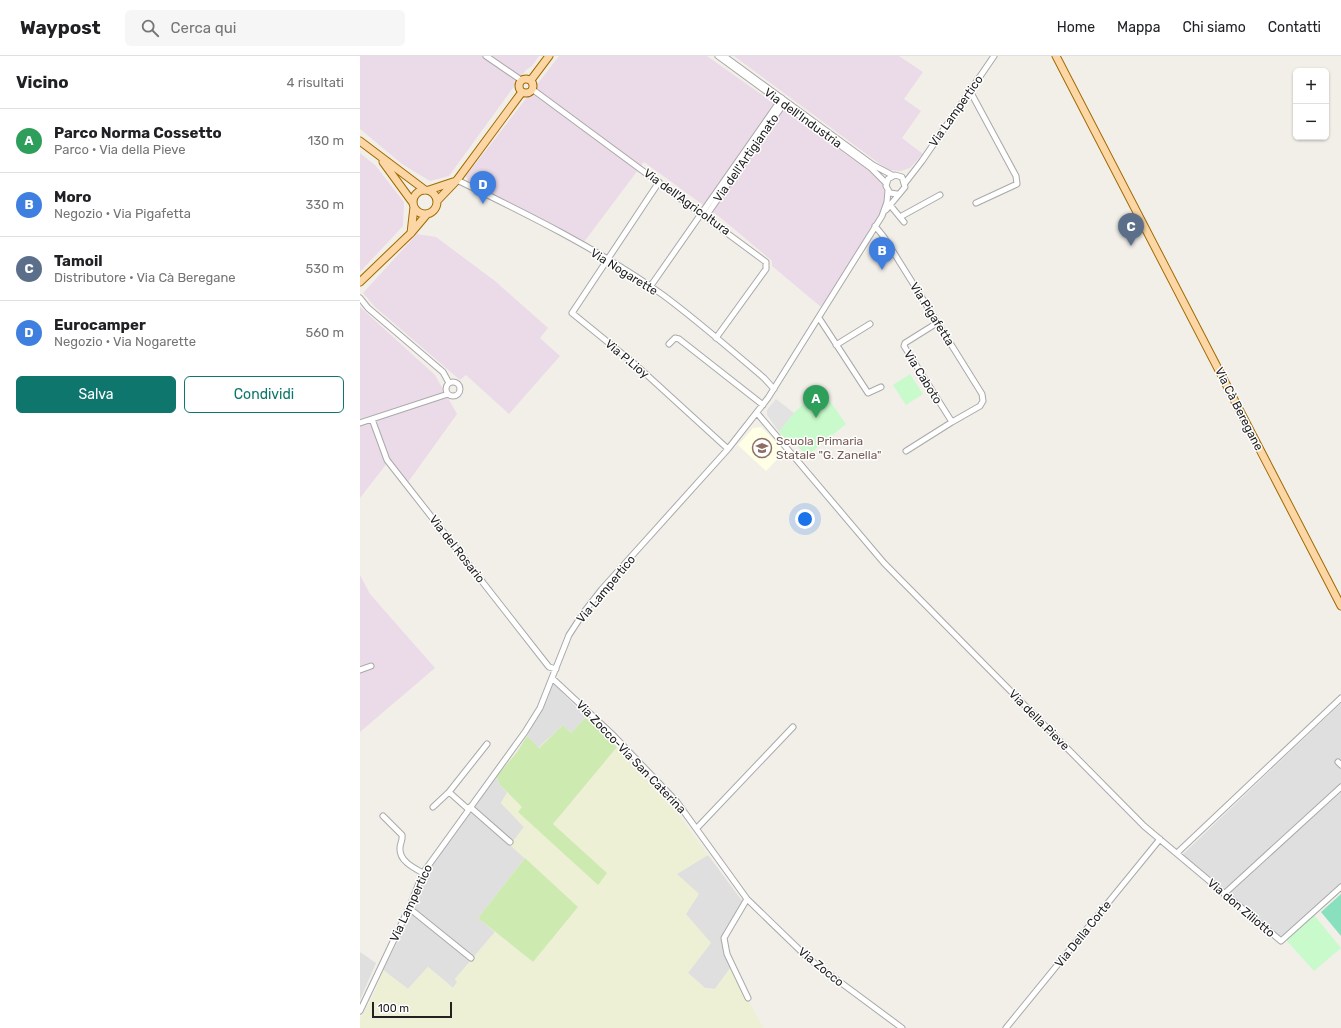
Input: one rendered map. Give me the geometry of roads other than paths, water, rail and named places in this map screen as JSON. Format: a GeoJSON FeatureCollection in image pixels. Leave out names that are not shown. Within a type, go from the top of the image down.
{"type":"FeatureCollection","features":[{"type":"Feature","properties":{"kind":"main road"},"geometry":{"type":"LineString","coordinates":[[531,80],[549,56]]}},
{"type":"Feature","properties":{"kind":"main road","name":"Via Cà Beregane"},"geometry":{"type":"LineString","coordinates":[[1056,56],[1341,606]]}},
{"type":"Feature","properties":{"kind":"main road"},"geometry":{"type":"LineString","coordinates":[[522,92],[519,86],[521,80],[527,78],[531,80]]}},
{"type":"Feature","properties":{"kind":"main road"},"geometry":{"type":"LineString","coordinates":[[522,92],[527,93],[532,89],[533,83],[531,80]]}},
{"type":"Feature","properties":{"kind":"main road"},"geometry":{"type":"LineString","coordinates":[[360,282],[411,233],[427,214],[435,208],[437,201],[457,180],[522,92]]}},
{"type":"Feature","properties":{"kind":"main road"},"geometry":{"type":"LineString","coordinates":[[360,141],[380,157],[435,194],[437,201]]}},
{"type":"Feature","properties":{"kind":"main road"},"geometry":{"type":"LineString","coordinates":[[380,157],[414,205],[420,212],[427,214]]}},
{"type":"Feature","properties":{"kind":"main road"},"geometry":{"type":"LineString","coordinates":[[411,233],[415,195],[427,190],[446,186],[457,180]]}},
{"type":"Feature","properties":{"kind":"street"},"geometry":{"type":"LineString","coordinates":[[486,56],[521,80]]}},
{"type":"Feature","properties":{"kind":"street","name":"Via dell'Industria"},"geometry":{"type":"LineString","coordinates":[[718,56],[874,165],[892,175]]}},
{"type":"Feature","properties":{"kind":"street","name":"Via dell'Industria"},"geometry":{"type":"LineString","coordinates":[[724,56],[871,168],[886,183]]}},
{"type":"Feature","properties":{"kind":"street","name":"Via Lampertico"},"geometry":{"type":"LineString","coordinates":[[360,1011],[409,908],[423,873],[540,708],[569,635],[588,607],[728,449],[763,405],[885,211],[897,194],[904,189],[905,183],[994,56]]}},
{"type":"Feature","properties":{"kind":"street","name":"Via dell'Agricoltura"},"geometry":{"type":"LineString","coordinates":[[532,89],[766,262],[766,269],[716,338]]}},
{"type":"Feature","properties":{"kind":"street"},"geometry":{"type":"LineString","coordinates":[[970,91],[1016,176],[1017,181],[1017,184],[976,203]]}},
{"type":"Feature","properties":{"kind":"street","name":"Via dell'Artigianato"},"geometry":{"type":"LineString","coordinates":[[650,287],[704,215],[783,101]]}},
{"type":"Feature","properties":{"kind":"street","name":"Via Lampertico"},"geometry":{"type":"LineString","coordinates":[[899,176],[905,175],[918,166]]}},
{"type":"Feature","properties":{"kind":"street"},"geometry":{"type":"LineString","coordinates":[[886,183],[888,178],[892,175],[899,176],[905,183]]}},
{"type":"Feature","properties":{"kind":"street","name":"Via Nogarette"},"geometry":{"type":"LineString","coordinates":[[457,180],[546,224],[650,287],[716,338],[774,389]]}},
{"type":"Feature","properties":{"kind":"street"},"geometry":{"type":"LineString","coordinates":[[607,260],[659,182]]}},
{"type":"Feature","properties":{"kind":"street","name":"Via Lampertico"},"geometry":{"type":"LineString","coordinates":[[885,211],[888,190],[886,183]]}},
{"type":"Feature","properties":{"kind":"street"},"geometry":{"type":"LineString","coordinates":[[888,190],[897,194]]}},
{"type":"Feature","properties":{"kind":"street"},"geometry":{"type":"LineString","coordinates":[[890,205],[902,219],[940,195]]}},
{"type":"Feature","properties":{"kind":"street","name":"Via Pigafetta"},"geometry":{"type":"LineString","coordinates":[[876,226],[982,394],[982,404],[952,422]]}},
{"type":"Feature","properties":{"kind":"street","name":"Via P.Lioy"},"geometry":{"type":"LineString","coordinates":[[607,260],[572,313],[636,365],[728,449]]}},
{"type":"Feature","properties":{"kind":"street"},"geometry":{"type":"LineString","coordinates":[[360,298],[368,308],[443,372],[449,383]]}},
{"type":"Feature","properties":{"kind":"street"},"geometry":{"type":"LineString","coordinates":[[819,318],[868,393],[881,386]]}},
{"type":"Feature","properties":{"kind":"street","name":"Via Caboto"},"geometry":{"type":"LineString","coordinates":[[937,323],[905,343],[904,346],[952,422]]}},
{"type":"Feature","properties":{"kind":"street"},"geometry":{"type":"LineString","coordinates":[[836,345],[870,324]]}},
{"type":"Feature","properties":{"kind":"street"},"geometry":{"type":"LineString","coordinates":[[669,344],[675,338],[679,339],[763,405]]}},
{"type":"Feature","properties":{"kind":"street"},"geometry":{"type":"LineString","coordinates":[[360,423],[448,394],[456,394],[460,389],[455,382],[449,383]]}},
{"type":"Feature","properties":{"kind":"street"},"geometry":{"type":"LineString","coordinates":[[448,394],[446,388],[449,383]]}},
{"type":"Feature","properties":{"kind":"street","name":"Via della Pieve"},"geometry":{"type":"LineString","coordinates":[[756,413],[884,563],[1144,826],[1177,853]]}},
{"type":"Feature","properties":{"kind":"street","name":"Via del Rosario"},"geometry":{"type":"LineString","coordinates":[[372,419],[387,460],[549,667],[556,669]]}},
{"type":"Feature","properties":{"kind":"street"},"geometry":{"type":"LineString","coordinates":[[906,451],[952,422]]}},
{"type":"Feature","properties":{"kind":"street"},"geometry":{"type":"LineString","coordinates":[[360,670],[371,666]]}},
{"type":"Feature","properties":{"kind":"street","name":"Via Zocco-Via San Caterina"},"geometry":{"type":"LineString","coordinates":[[552,678],[612,734],[677,802],[747,899]]}},
{"type":"Feature","properties":{"kind":"street"},"geometry":{"type":"LineString","coordinates":[[1177,853],[1341,698]]}},
{"type":"Feature","properties":{"kind":"street"},"geometry":{"type":"LineString","coordinates":[[697,828],[793,727]]}},
{"type":"Feature","properties":{"kind":"street"},"geometry":{"type":"LineString","coordinates":[[433,807],[449,792],[487,744]]}},
{"type":"Feature","properties":{"kind":"street"},"geometry":{"type":"LineString","coordinates":[[1224,894],[1341,787]]}},
{"type":"Feature","properties":{"kind":"street"},"geometry":{"type":"LineString","coordinates":[[449,792],[510,842]]}},
{"type":"Feature","properties":{"kind":"street"},"geometry":{"type":"LineString","coordinates":[[383,816],[402,835],[400,848],[406,861],[423,873]]}},
{"type":"Feature","properties":{"kind":"street","name":"Via Della Corte"},"geometry":{"type":"LineString","coordinates":[[1006,1028],[1160,839]]}},
{"type":"Feature","properties":{"kind":"street","name":"Via don Ziliotto"},"geometry":{"type":"LineString","coordinates":[[1177,853],[1280,941],[1341,887]]}},
{"type":"Feature","properties":{"kind":"street"},"geometry":{"type":"LineString","coordinates":[[747,899],[724,938],[727,954],[748,998]]}},
{"type":"Feature","properties":{"kind":"street","name":"Via Zocco"},"geometry":{"type":"LineString","coordinates":[[747,899],[809,959],[902,1028]]}},
{"type":"Feature","properties":{"kind":"street"},"geometry":{"type":"LineString","coordinates":[[409,908],[471,958]]}},
{"type":"Feature","properties":{"kind":"place","name":"Eurocamper"},"geometry":{"type":"Point","coordinates":[483,204]}},
{"type":"Feature","properties":{"kind":"place","name":"Tamoil"},"geometry":{"type":"Point","coordinates":[1131,246]}},
{"type":"Feature","properties":{"kind":"place","name":"Moro"},"geometry":{"type":"Point","coordinates":[882,270]}},
{"type":"Feature","properties":{"kind":"place","name":"Parco Norma Cossetto"},"geometry":{"type":"Point","coordinates":[816,418]}},
{"type":"Feature","properties":{"kind":"place","name":"Scuola Primaria Statale \"G. Zanella\""},"geometry":{"type":"Point","coordinates":[762,448]}}]}
